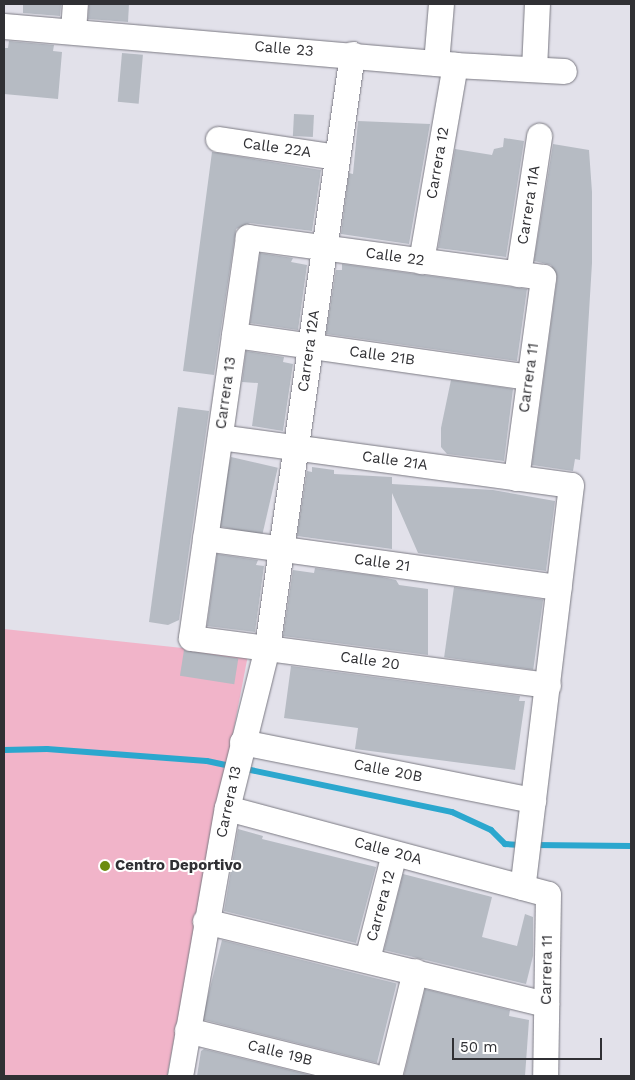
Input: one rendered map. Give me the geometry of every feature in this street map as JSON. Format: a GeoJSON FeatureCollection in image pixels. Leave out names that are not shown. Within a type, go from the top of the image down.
{"type":"FeatureCollection","features":[{"type":"Feature","properties":{"kind":"street"},"geometry":{"type":"LineString","coordinates":[[73,31],[75,4]]}},
{"type":"Feature","properties":{"kind":"street"},"geometry":{"type":"LineString","coordinates":[[441,4],[446,64]]}},
{"type":"Feature","properties":{"kind":"street"},"geometry":{"type":"LineString","coordinates":[[534,69],[537,4]]}},
{"type":"Feature","properties":{"kind":"street","name":"Calle 23"},"geometry":{"type":"LineString","coordinates":[[4,26],[352,54],[446,64],[564,71]]}},
{"type":"Feature","properties":{"kind":"street","name":"Carrera 12A"},"geometry":{"type":"LineString","coordinates":[[266,647],[352,54]]}},
{"type":"Feature","properties":{"kind":"street","name":"Carrera 12"},"geometry":{"type":"LineString","coordinates":[[421,261],[446,64]]}},
{"type":"Feature","properties":{"kind":"street","name":"Carrera 11A"},"geometry":{"type":"LineString","coordinates":[[518,274],[539,136]]}},
{"type":"Feature","properties":{"kind":"street","name":"Calle 22A"},"geometry":{"type":"LineString","coordinates":[[218,139],[337,157]]}},
{"type":"Feature","properties":{"kind":"street","name":"Calle 22"},"geometry":{"type":"LineString","coordinates":[[248,237],[543,278]]}},
{"type":"Feature","properties":{"kind":"street","name":"Carrera 13"},"geometry":{"type":"LineString","coordinates":[[192,638],[248,237]]}},
{"type":"Feature","properties":{"kind":"street","name":"Carrera 11"},"geometry":{"type":"LineString","coordinates":[[516,478],[543,278]]}},
{"type":"Feature","properties":{"kind":"street","name":"Calle 21B"},"geometry":{"type":"LineString","coordinates":[[234,335],[529,377]]}},
{"type":"Feature","properties":{"kind":"street","name":"Calle 21A"},"geometry":{"type":"LineString","coordinates":[[220,437],[571,485],[559,588]]}},
{"type":"Feature","properties":{"kind":"street","name":"Calle 21"},"geometry":{"type":"LineString","coordinates":[[205,538],[559,588]]}},
{"type":"Feature","properties":{"kind":"street"},"geometry":{"type":"LineString","coordinates":[[522,887],[559,588]]}},
{"type":"Feature","properties":{"kind":"street","name":"Calle 20"},"geometry":{"type":"LineString","coordinates":[[192,638],[548,685]]}},
{"type":"Feature","properties":{"kind":"street","name":"Carrera 13"},"geometry":{"type":"LineString","coordinates":[[180,1076],[205,921],[228,805],[266,647]]}},
{"type":"Feature","properties":{"kind":"street","name":"Calle 20B"},"geometry":{"type":"LineString","coordinates":[[242,746],[533,800]]}},
{"type":"Feature","properties":{"kind":"street","name":"Calle 20A"},"geometry":{"type":"LineString","coordinates":[[228,805],[548,894]]}},
{"type":"Feature","properties":{"kind":"street","name":"Carrera 12"},"geometry":{"type":"LineString","coordinates":[[366,959],[394,852]]}},
{"type":"Feature","properties":{"kind":"street","name":"Carrera 11"},"geometry":{"type":"LineString","coordinates":[[545,1076],[548,894]]}},
{"type":"Feature","properties":{"kind":"street"},"geometry":{"type":"LineString","coordinates":[[205,921],[546,1004]]}},
{"type":"Feature","properties":{"kind":"street"},"geometry":{"type":"LineString","coordinates":[[389,1076],[415,971]]}},
{"type":"Feature","properties":{"kind":"street","name":"Calle 19B"},"geometry":{"type":"LineString","coordinates":[[187,1030],[373,1076]]}},
{"type":"Feature","properties":{"kind":"shaded area","name":"Centro Deportivo"},"geometry":{"type":"Polygon","coordinates":[[[4,629],[248,655],[167,1076],[4,1076],[4,629]]]}},
{"type":"Feature","properties":{"kind":"building"},"geometry":{"type":"Polygon","coordinates":[[[23,4],[61,4],[60,16],[23,13],[23,4]]]}},
{"type":"Feature","properties":{"kind":"building"},"geometry":{"type":"Polygon","coordinates":[[[89,4],[129,4],[128,22],[88,19],[89,4]]]}},
{"type":"Feature","properties":{"kind":"building"},"geometry":{"type":"Polygon","coordinates":[[[9,41],[54,45],[53,51],[62,52],[58,99],[4,94],[4,48],[8,48],[9,41]]]}},
{"type":"Feature","properties":{"kind":"building"},"geometry":{"type":"Polygon","coordinates":[[[122,53],[143,55],[139,104],[118,102],[122,53]]]}},
{"type":"Feature","properties":{"kind":"building"},"geometry":{"type":"Polygon","coordinates":[[[294,114],[314,115],[313,137],[293,136],[294,114]]]}},
{"type":"Feature","properties":{"kind":"building"},"geometry":{"type":"Polygon","coordinates":[[[358,121],[430,124],[409,244],[341,234],[349,173],[353,174],[358,121]]]}},
{"type":"Feature","properties":{"kind":"building"},"geometry":{"type":"Polygon","coordinates":[[[504,138],[524,141],[506,257],[438,248],[455,149],[492,155],[494,149],[503,147],[504,138]]]}},
{"type":"Feature","properties":{"kind":"building"},"geometry":{"type":"Polygon","coordinates":[[[553,144],[589,150],[592,192],[592,263],[580,460],[575,459],[573,471],[532,465],[557,279],[551,265],[534,261],[553,144]]]}},
{"type":"Feature","properties":{"kind":"building"},"geometry":{"type":"Polygon","coordinates":[[[212,152],[321,170],[312,231],[250,223],[236,229],[214,375],[183,371],[212,152]]]}},
{"type":"Feature","properties":{"kind":"building"},"geometry":{"type":"Polygon","coordinates":[[[260,253],[293,258],[291,262],[307,265],[298,330],[250,323],[260,253]]]}},
{"type":"Feature","properties":{"kind":"building"},"geometry":{"type":"Polygon","coordinates":[[[342,264],[527,289],[517,361],[326,334],[336,270],[342,270],[342,264]]]}},
{"type":"Feature","properties":{"kind":"building"},"geometry":{"type":"Polygon","coordinates":[[[246,351],[284,357],[283,362],[293,364],[283,431],[252,426],[258,383],[242,382],[246,351]]]}},
{"type":"Feature","properties":{"kind":"building"},"geometry":{"type":"Polygon","coordinates":[[[451,380],[513,389],[504,461],[447,454],[441,447],[441,428],[451,380]]]}},
{"type":"Feature","properties":{"kind":"building"},"geometry":{"type":"Polygon","coordinates":[[[178,407],[209,411],[179,620],[168,625],[149,622],[178,407]]]}},
{"type":"Feature","properties":{"kind":"building"},"geometry":{"type":"Polygon","coordinates":[[[231,457],[278,468],[262,536],[215,525],[231,457]]]}},
{"type":"Feature","properties":{"kind":"building"},"geometry":{"type":"Polygon","coordinates":[[[312,467],[334,470],[334,474],[392,477],[392,484],[493,490],[555,501],[546,571],[418,553],[392,493],[392,549],[297,536],[307,471],[312,472],[312,467]]]}},
{"type":"Feature","properties":{"kind":"building"},"geometry":{"type":"Polygon","coordinates":[[[217,554],[258,560],[256,565],[264,566],[255,632],[207,626],[217,554]]]}},
{"type":"Feature","properties":{"kind":"building"},"geometry":{"type":"Polygon","coordinates":[[[315,568],[378,576],[396,580],[399,585],[428,589],[428,655],[283,636],[293,570],[314,573],[315,568]]]}},
{"type":"Feature","properties":{"kind":"building"},"geometry":{"type":"Polygon","coordinates":[[[454,587],[543,600],[533,670],[444,657],[454,587]]]}},
{"type":"Feature","properties":{"kind":"building"},"geometry":{"type":"Polygon","coordinates":[[[184,650],[238,659],[234,684],[180,676],[184,650]]]}},
{"type":"Feature","properties":{"kind":"building"},"geometry":{"type":"Polygon","coordinates":[[[291,666],[520,696],[519,701],[525,701],[515,770],[355,749],[358,728],[284,718],[291,666]]]}},
{"type":"Feature","properties":{"kind":"building"},"geometry":{"type":"Polygon","coordinates":[[[238,829],[263,836],[262,839],[376,867],[356,943],[224,911],[238,829]]]}},
{"type":"Feature","properties":{"kind":"building"},"geometry":{"type":"Polygon","coordinates":[[[403,874],[492,897],[482,937],[517,946],[525,914],[533,917],[533,956],[526,984],[384,950],[403,874]]]}},
{"type":"Feature","properties":{"kind":"building"},"geometry":{"type":"Polygon","coordinates":[[[222,940],[397,984],[377,1063],[202,1020],[222,940]]]}},
{"type":"Feature","properties":{"kind":"building"},"geometry":{"type":"Polygon","coordinates":[[[425,989],[510,1010],[509,1016],[529,1020],[525,1076],[404,1075],[425,989]]]}},
{"type":"Feature","properties":{"kind":"building"},"geometry":{"type":"Polygon","coordinates":[[[204,1049],[314,1076],[197,1076],[201,1051],[204,1049]]]}},
{"type":"Feature","properties":{"kind":"waterway"},"geometry":{"type":"LineString","coordinates":[[4,750],[47,749],[207,761],[231,766]]}},
{"type":"Feature","properties":{"kind":"waterway"},"geometry":{"type":"LineString","coordinates":[[241,768],[452,812],[491,830],[505,844],[519,845]]}},
{"type":"Feature","properties":{"kind":"waterway"},"geometry":{"type":"LineString","coordinates":[[534,845],[631,846]]}},
{"type":"Feature","properties":{"kind":"place","name":"Centro Deportivo"},"geometry":{"type":"Point","coordinates":[105,866]}}]}
